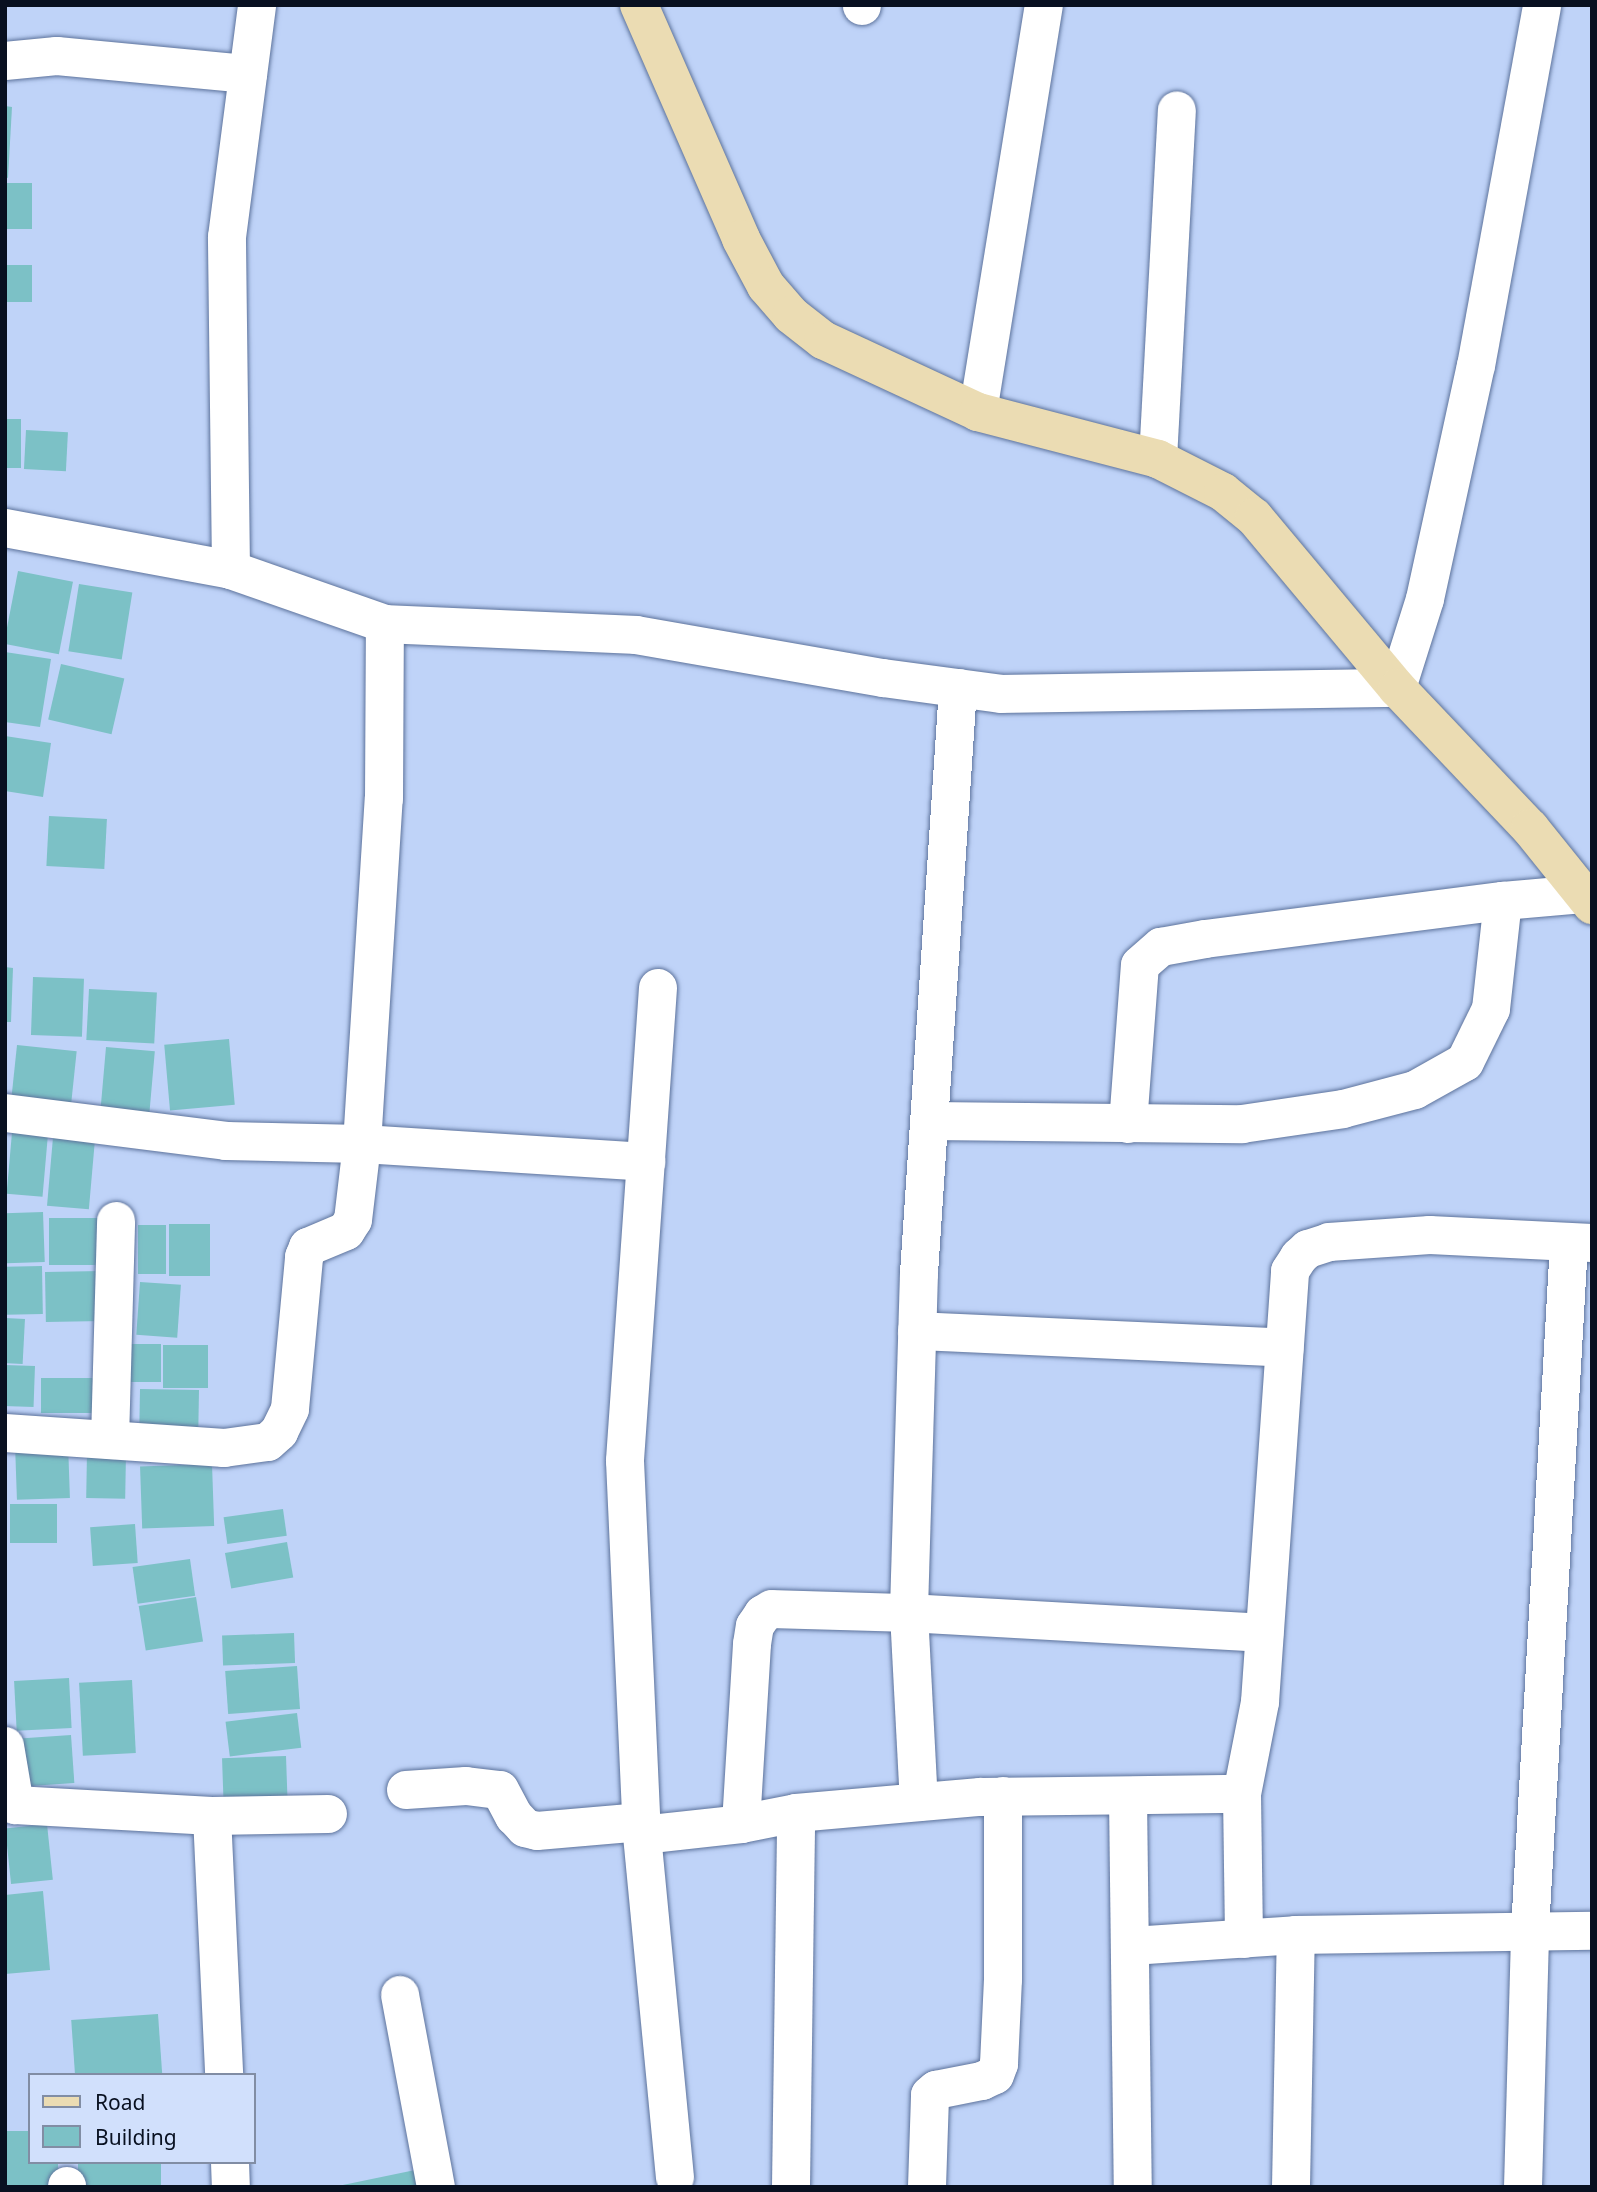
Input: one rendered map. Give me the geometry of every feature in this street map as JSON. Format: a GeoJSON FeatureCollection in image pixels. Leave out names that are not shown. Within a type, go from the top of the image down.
{"type":"FeatureCollection","features":[{"type":"Feature","properties":{"kind":"street"},"geometry":{"type":"LineString","coordinates":[[231,570],[227,237],[257,5]]}},
{"type":"Feature","properties":{"kind":"street"},"geometry":{"type":"LineString","coordinates":[[639,5],[741,239],[766,286],[790,315],[823,340],[978,412],[1157,458],[1223,492],[1254,517],[1338,613],[1397,688],[1530,828],[1587,900]]}},
{"type":"Feature","properties":{"kind":"street"},"geometry":{"type":"LineString","coordinates":[[978,412],[1044,5]]}},
{"type":"Feature","properties":{"kind":"street"},"geometry":{"type":"LineString","coordinates":[[1397,688],[1425,599],[1476,366],[1542,5]]}},
{"type":"Feature","properties":{"kind":"street"},"geometry":{"type":"LineString","coordinates":[[5,61],[57,56],[248,74]]}},
{"type":"Feature","properties":{"kind":"street"},"geometry":{"type":"LineString","coordinates":[[1157,458],[1178,111]]}},
{"type":"Feature","properties":{"kind":"street"},"geometry":{"type":"LineString","coordinates":[[5,528],[231,570],[385,624],[636,635],[1002,694],[1397,688]]}},
{"type":"Feature","properties":{"kind":"street"},"geometry":{"type":"LineString","coordinates":[[5,1444],[5,1433],[224,1448],[268,1442],[278,1432],[290,1409],[304,1257],[308,1247],[346,1231],[353,1220],[362,1144],[384,799],[385,624]]}},
{"type":"Feature","properties":{"kind":"street"},"geometry":{"type":"LineString","coordinates":[[919,1802],[909,1612],[917,1331],[958,688]]}},
{"type":"Feature","properties":{"kind":"street"},"geometry":{"type":"LineString","coordinates":[[1128,1124],[1140,965],[1161,947],[1503,901],[1587,900]]}},
{"type":"Feature","properties":{"kind":"street"},"geometry":{"type":"LineString","coordinates":[[930,1121],[1242,1124],[1343,1109],[1415,1090],[1465,1062],[1491,1009],[1503,901]]}},
{"type":"Feature","properties":{"kind":"street"},"geometry":{"type":"LineString","coordinates":[[658,988],[625,1461],[642,1829],[675,2177]]}},
{"type":"Feature","properties":{"kind":"street"},"geometry":{"type":"LineString","coordinates":[[5,1113],[226,1141],[362,1144],[646,1162]]}},
{"type":"Feature","properties":{"kind":"street"},"geometry":{"type":"LineString","coordinates":[[110,1440],[116,1221]]}},
{"type":"Feature","properties":{"kind":"street"},"geometry":{"type":"LineString","coordinates":[[1244,1939],[1242,1794],[1260,1702],[1290,1271],[1308,1249],[1329,1242],[1430,1235],[1581,1243],[1530,1930],[1522,2187]]}},
{"type":"Feature","properties":{"kind":"street"},"geometry":{"type":"LineString","coordinates":[[917,1331],[1285,1348]]}},
{"type":"Feature","properties":{"kind":"street"},"geometry":{"type":"LineString","coordinates":[[741,1824],[748,1674],[755,1626],[763,1614],[792,1607],[1264,1633]]}},
{"type":"Feature","properties":{"kind":"street"},"geometry":{"type":"LineString","coordinates":[[5,1745],[10,1805],[212,1816],[328,1814]]}},
{"type":"Feature","properties":{"kind":"street"},"geometry":{"type":"LineString","coordinates":[[406,1790],[466,1786],[500,1790],[514,1816],[525,1828],[537,1831],[741,1824],[796,1813],[1003,1796],[1242,1794]]}},
{"type":"Feature","properties":{"kind":"street"},"geometry":{"type":"LineString","coordinates":[[927,2187],[930,2095],[936,2090],[982,2081],[995,2075],[999,2064],[1003,1980],[1003,1796]]}},
{"type":"Feature","properties":{"kind":"street"},"geometry":{"type":"LineString","coordinates":[[1128,1797],[1133,2187]]}},
{"type":"Feature","properties":{"kind":"street"},"geometry":{"type":"LineString","coordinates":[[791,2187],[796,1813]]}},
{"type":"Feature","properties":{"kind":"street"},"geometry":{"type":"LineString","coordinates":[[212,1816],[224,2073]]}},
{"type":"Feature","properties":{"kind":"street"},"geometry":{"type":"LineString","coordinates":[[1132,1946],[1296,1935],[1592,1931]]}},
{"type":"Feature","properties":{"kind":"street"},"geometry":{"type":"LineString","coordinates":[[1291,2187],[1296,1935]]}},
{"type":"Feature","properties":{"kind":"street"},"geometry":{"type":"LineString","coordinates":[[400,1995],[436,2187]]}},
{"type":"Feature","properties":{"kind":"street"},"geometry":{"type":"LineString","coordinates":[[230,2164],[231,2187]]}},
{"type":"Feature","properties":{"kind":"building"},"geometry":{"type":"Polygon","coordinates":[[[5,106],[12,107],[8,178],[5,177],[5,106]]]}},
{"type":"Feature","properties":{"kind":"building"},"geometry":{"type":"Polygon","coordinates":[[[5,183],[32,183],[32,229],[5,229],[5,183]]]}},
{"type":"Feature","properties":{"kind":"building"},"geometry":{"type":"Polygon","coordinates":[[[5,265],[32,265],[32,302],[5,302],[5,265]]]}},
{"type":"Feature","properties":{"kind":"building"},"geometry":{"type":"Polygon","coordinates":[[[5,419],[21,419],[21,468],[5,468],[5,419]]]}},
{"type":"Feature","properties":{"kind":"building"},"geometry":{"type":"Polygon","coordinates":[[[26,430],[68,432],[66,471],[24,469],[26,430]]]}},
{"type":"Feature","properties":{"kind":"building"},"geometry":{"type":"Polygon","coordinates":[[[18,571],[73,582],[59,654],[5,644],[18,571]]]}},
{"type":"Feature","properties":{"kind":"building"},"geometry":{"type":"Polygon","coordinates":[[[79,584],[132,592],[122,660],[68,651],[79,584]]]}},
{"type":"Feature","properties":{"kind":"building"},"geometry":{"type":"Polygon","coordinates":[[[5,652],[51,659],[40,727],[5,722],[5,652]]]}},
{"type":"Feature","properties":{"kind":"building"},"geometry":{"type":"Polygon","coordinates":[[[61,664],[124,679],[112,734],[48,720],[61,664]]]}},
{"type":"Feature","properties":{"kind":"building"},"geometry":{"type":"Polygon","coordinates":[[[5,736],[51,743],[43,797],[5,791],[5,736]]]}},
{"type":"Feature","properties":{"kind":"building"},"geometry":{"type":"Polygon","coordinates":[[[49,816],[107,819],[104,869],[46,866],[49,816]]]}},
{"type":"Feature","properties":{"kind":"building"},"geometry":{"type":"Polygon","coordinates":[[[5,967],[13,968],[11,1022],[5,1022],[5,967]]]}},
{"type":"Feature","properties":{"kind":"building"},"geometry":{"type":"Polygon","coordinates":[[[33,977],[84,979],[82,1037],[31,1035],[33,977]]]}},
{"type":"Feature","properties":{"kind":"building"},"geometry":{"type":"Polygon","coordinates":[[[89,989],[157,993],[154,1043],[86,1040],[89,989]]]}},
{"type":"Feature","properties":{"kind":"building"},"geometry":{"type":"Polygon","coordinates":[[[229,1039],[235,1105],[170,1110],[164,1045],[229,1039]]]}},
{"type":"Feature","properties":{"kind":"building"},"geometry":{"type":"Polygon","coordinates":[[[17,1045],[77,1051],[71,1105],[11,1099],[17,1045]]]}},
{"type":"Feature","properties":{"kind":"building"},"geometry":{"type":"Polygon","coordinates":[[[106,1047],[155,1051],[149,1119],[100,1115],[106,1047]]]}},
{"type":"Feature","properties":{"kind":"building"},"geometry":{"type":"Polygon","coordinates":[[[13,1121],[49,1124],[43,1197],[7,1194],[13,1121]]]}},
{"type":"Feature","properties":{"kind":"building"},"geometry":{"type":"Polygon","coordinates":[[[54,1126],[96,1130],[89,1209],[47,1206],[54,1126]]]}},
{"type":"Feature","properties":{"kind":"building"},"geometry":{"type":"Polygon","coordinates":[[[43,1212],[45,1262],[7,1263],[5,1213],[43,1212]]]}},
{"type":"Feature","properties":{"kind":"building"},"geometry":{"type":"Polygon","coordinates":[[[49,1218],[104,1218],[104,1265],[49,1265],[49,1218]]]}},
{"type":"Feature","properties":{"kind":"building"},"geometry":{"type":"Polygon","coordinates":[[[169,1224],[210,1224],[210,1276],[169,1276],[169,1224]]]}},
{"type":"Feature","properties":{"kind":"building"},"geometry":{"type":"Polygon","coordinates":[[[138,1225],[166,1225],[166,1274],[138,1274],[138,1225]]]}},
{"type":"Feature","properties":{"kind":"building"},"geometry":{"type":"Polygon","coordinates":[[[42,1266],[43,1314],[6,1315],[5,1267],[42,1266]]]}},
{"type":"Feature","properties":{"kind":"building"},"geometry":{"type":"Polygon","coordinates":[[[102,1271],[103,1321],[46,1322],[45,1272],[102,1271]]]}},
{"type":"Feature","properties":{"kind":"building"},"geometry":{"type":"Polygon","coordinates":[[[140,1282],[181,1285],[177,1338],[136,1335],[140,1282]]]}},
{"type":"Feature","properties":{"kind":"building"},"geometry":{"type":"Polygon","coordinates":[[[5,1318],[25,1319],[23,1364],[5,1363],[5,1318]]]}},
{"type":"Feature","properties":{"kind":"building"},"geometry":{"type":"Polygon","coordinates":[[[121,1344],[161,1344],[161,1382],[121,1382],[121,1344]]]}},
{"type":"Feature","properties":{"kind":"building"},"geometry":{"type":"Polygon","coordinates":[[[163,1345],[208,1345],[208,1388],[163,1388],[163,1345]]]}},
{"type":"Feature","properties":{"kind":"building"},"geometry":{"type":"Polygon","coordinates":[[[5,1365],[35,1366],[34,1407],[5,1406],[5,1365]]]}},
{"type":"Feature","properties":{"kind":"building"},"geometry":{"type":"Polygon","coordinates":[[[41,1378],[94,1378],[94,1413],[41,1413],[41,1378]]]}},
{"type":"Feature","properties":{"kind":"building"},"geometry":{"type":"Polygon","coordinates":[[[140,1389],[199,1390],[198,1437],[139,1436],[140,1389]]]}},
{"type":"Feature","properties":{"kind":"building"},"geometry":{"type":"Polygon","coordinates":[[[68,1443],[70,1498],[17,1500],[15,1445],[68,1443]]]}},
{"type":"Feature","properties":{"kind":"building"},"geometry":{"type":"Polygon","coordinates":[[[87,1452],[126,1453],[125,1499],[86,1498],[87,1452]]]}},
{"type":"Feature","properties":{"kind":"building"},"geometry":{"type":"Polygon","coordinates":[[[212,1464],[214,1526],[142,1528],[140,1467],[212,1464]]]}},
{"type":"Feature","properties":{"kind":"building"},"geometry":{"type":"Polygon","coordinates":[[[10,1504],[57,1504],[57,1543],[10,1543],[10,1504]]]}},
{"type":"Feature","properties":{"kind":"building"},"geometry":{"type":"Polygon","coordinates":[[[283,1509],[287,1536],[227,1544],[224,1517],[283,1509]]]}},
{"type":"Feature","properties":{"kind":"building"},"geometry":{"type":"Polygon","coordinates":[[[135,1524],[138,1563],[93,1566],[90,1527],[135,1524]]]}},
{"type":"Feature","properties":{"kind":"building"},"geometry":{"type":"Polygon","coordinates":[[[287,1542],[293,1577],[231,1588],[225,1553],[287,1542]]]}},
{"type":"Feature","properties":{"kind":"building"},"geometry":{"type":"Polygon","coordinates":[[[190,1559],[195,1596],[138,1604],[133,1567],[190,1559]]]}},
{"type":"Feature","properties":{"kind":"building"},"geometry":{"type":"Polygon","coordinates":[[[196,1597],[203,1641],[146,1651],[139,1606],[196,1597]]]}},
{"type":"Feature","properties":{"kind":"building"},"geometry":{"type":"Polygon","coordinates":[[[294,1633],[295,1663],[223,1665],[222,1636],[294,1633]]]}},
{"type":"Feature","properties":{"kind":"building"},"geometry":{"type":"Polygon","coordinates":[[[297,1666],[300,1709],[228,1714],[225,1671],[297,1666]]]}},
{"type":"Feature","properties":{"kind":"building"},"geometry":{"type":"Polygon","coordinates":[[[69,1678],[72,1728],[17,1731],[14,1681],[69,1678]]]}},
{"type":"Feature","properties":{"kind":"building"},"geometry":{"type":"Polygon","coordinates":[[[132,1680],[136,1753],[83,1756],[79,1683],[132,1680]]]}},
{"type":"Feature","properties":{"kind":"building"},"geometry":{"type":"Polygon","coordinates":[[[297,1713],[301,1748],[230,1757],[226,1722],[297,1713]]]}},
{"type":"Feature","properties":{"kind":"building"},"geometry":{"type":"Polygon","coordinates":[[[71,1735],[74,1783],[19,1787],[16,1739],[71,1735]]]}},
{"type":"Feature","properties":{"kind":"building"},"geometry":{"type":"Polygon","coordinates":[[[286,1756],[288,1803],[224,1805],[222,1758],[286,1756]]]}},
{"type":"Feature","properties":{"kind":"building"},"geometry":{"type":"Polygon","coordinates":[[[47,1824],[53,1880],[11,1884],[5,1828],[47,1824]]]}},
{"type":"Feature","properties":{"kind":"building"},"geometry":{"type":"Polygon","coordinates":[[[43,1891],[50,1970],[5,1974],[5,1895],[43,1891]]]}},
{"type":"Feature","properties":{"kind":"building"},"geometry":{"type":"Polygon","coordinates":[[[158,2014],[162,2073],[75,2073],[71,2020],[158,2014]]]}},
{"type":"Feature","properties":{"kind":"building"},"geometry":{"type":"Polygon","coordinates":[[[5,2131],[28,2131],[28,2164],[58,2164],[58,2187],[5,2187],[5,2131]]]}},
{"type":"Feature","properties":{"kind":"building"},"geometry":{"type":"Polygon","coordinates":[[[78,2164],[161,2164],[161,2187],[78,2187],[78,2164]]]}},
{"type":"Feature","properties":{"kind":"building"},"geometry":{"type":"Polygon","coordinates":[[[420,2169],[423,2187],[338,2187],[338,2186],[420,2169]]]}}]}
